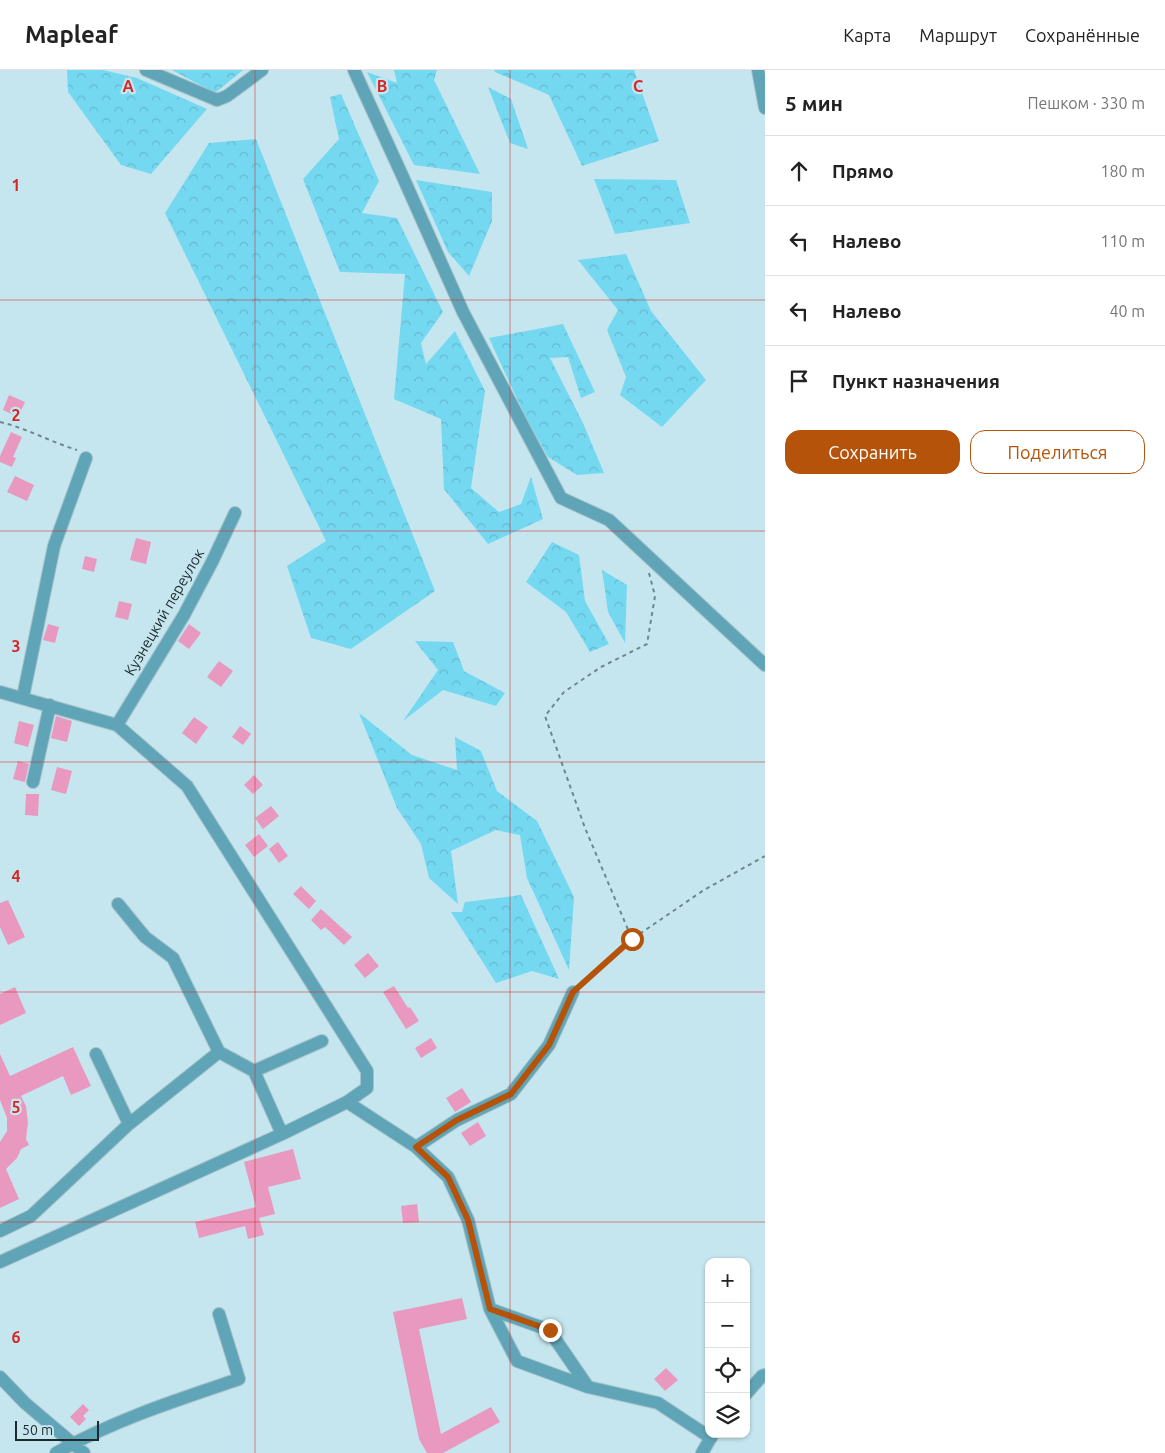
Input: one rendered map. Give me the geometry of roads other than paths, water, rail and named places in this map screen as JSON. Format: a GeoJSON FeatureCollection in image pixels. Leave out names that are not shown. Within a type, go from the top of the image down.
{"type":"FeatureCollection","features":[{"type":"Feature","properties":{"kind":"street"},"geometry":{"type":"LineString","coordinates":[[146,70],[217,100],[227,96],[262,70]]}},
{"type":"Feature","properties":{"kind":"street"},"geometry":{"type":"LineString","coordinates":[[354,70],[463,312],[561,498],[609,520],[765,666]]}},
{"type":"Feature","properties":{"kind":"street"},"geometry":{"type":"LineString","coordinates":[[758,70],[765,108]]}},
{"type":"Feature","properties":{"kind":"street"},"geometry":{"type":"LineString","coordinates":[[22,697],[54,546],[86,458]]}},
{"type":"Feature","properties":{"kind":"street","name":"Кузнецкий переулок"},"geometry":{"type":"LineString","coordinates":[[117,725],[184,615],[235,513]]}},
{"type":"Feature","properties":{"kind":"street"},"geometry":{"type":"LineString","coordinates":[[0,692],[117,725],[187,786],[367,1071],[367,1088],[347,1102],[282,1134],[0,1262]]}},
{"type":"Feature","properties":{"kind":"street"},"geometry":{"type":"LineString","coordinates":[[33,782],[50,705]]}},
{"type":"Feature","properties":{"kind":"street"},"geometry":{"type":"LineString","coordinates":[[118,904],[145,937],[173,958],[219,1052],[254,1071],[282,1134]]}},
{"type":"Feature","properties":{"kind":"street"},"geometry":{"type":"LineString","coordinates":[[416,1147],[457,1120],[511,1094],[549,1045],[573,992]]}},
{"type":"Feature","properties":{"kind":"street"},"geometry":{"type":"LineString","coordinates":[[254,1071],[322,1040]]}},
{"type":"Feature","properties":{"kind":"street"},"geometry":{"type":"LineString","coordinates":[[0,1231],[30,1216],[130,1124],[219,1052]]}},
{"type":"Feature","properties":{"kind":"street"},"geometry":{"type":"LineString","coordinates":[[96,1054],[130,1124]]}},
{"type":"Feature","properties":{"kind":"street"},"geometry":{"type":"LineString","coordinates":[[347,1102],[416,1147],[448,1177],[468,1220],[490,1309],[517,1361],[588,1387],[658,1403],[705,1432]]}},
{"type":"Feature","properties":{"kind":"street"},"geometry":{"type":"LineString","coordinates":[[490,1309],[550,1330],[588,1387]]}},
{"type":"Feature","properties":{"kind":"street"},"geometry":{"type":"LineString","coordinates":[[56,1453],[135,1415],[240,1378],[219,1314]]}},
{"type":"Feature","properties":{"kind":"street"},"geometry":{"type":"LineString","coordinates":[[747,1393],[765,1375]]}},
{"type":"Feature","properties":{"kind":"street"},"geometry":{"type":"LineString","coordinates":[[0,1377],[25,1403],[84,1453]]}},
{"type":"Feature","properties":{"kind":"street"},"geometry":{"type":"LineString","coordinates":[[702,1453],[711,1438]]}}]}
